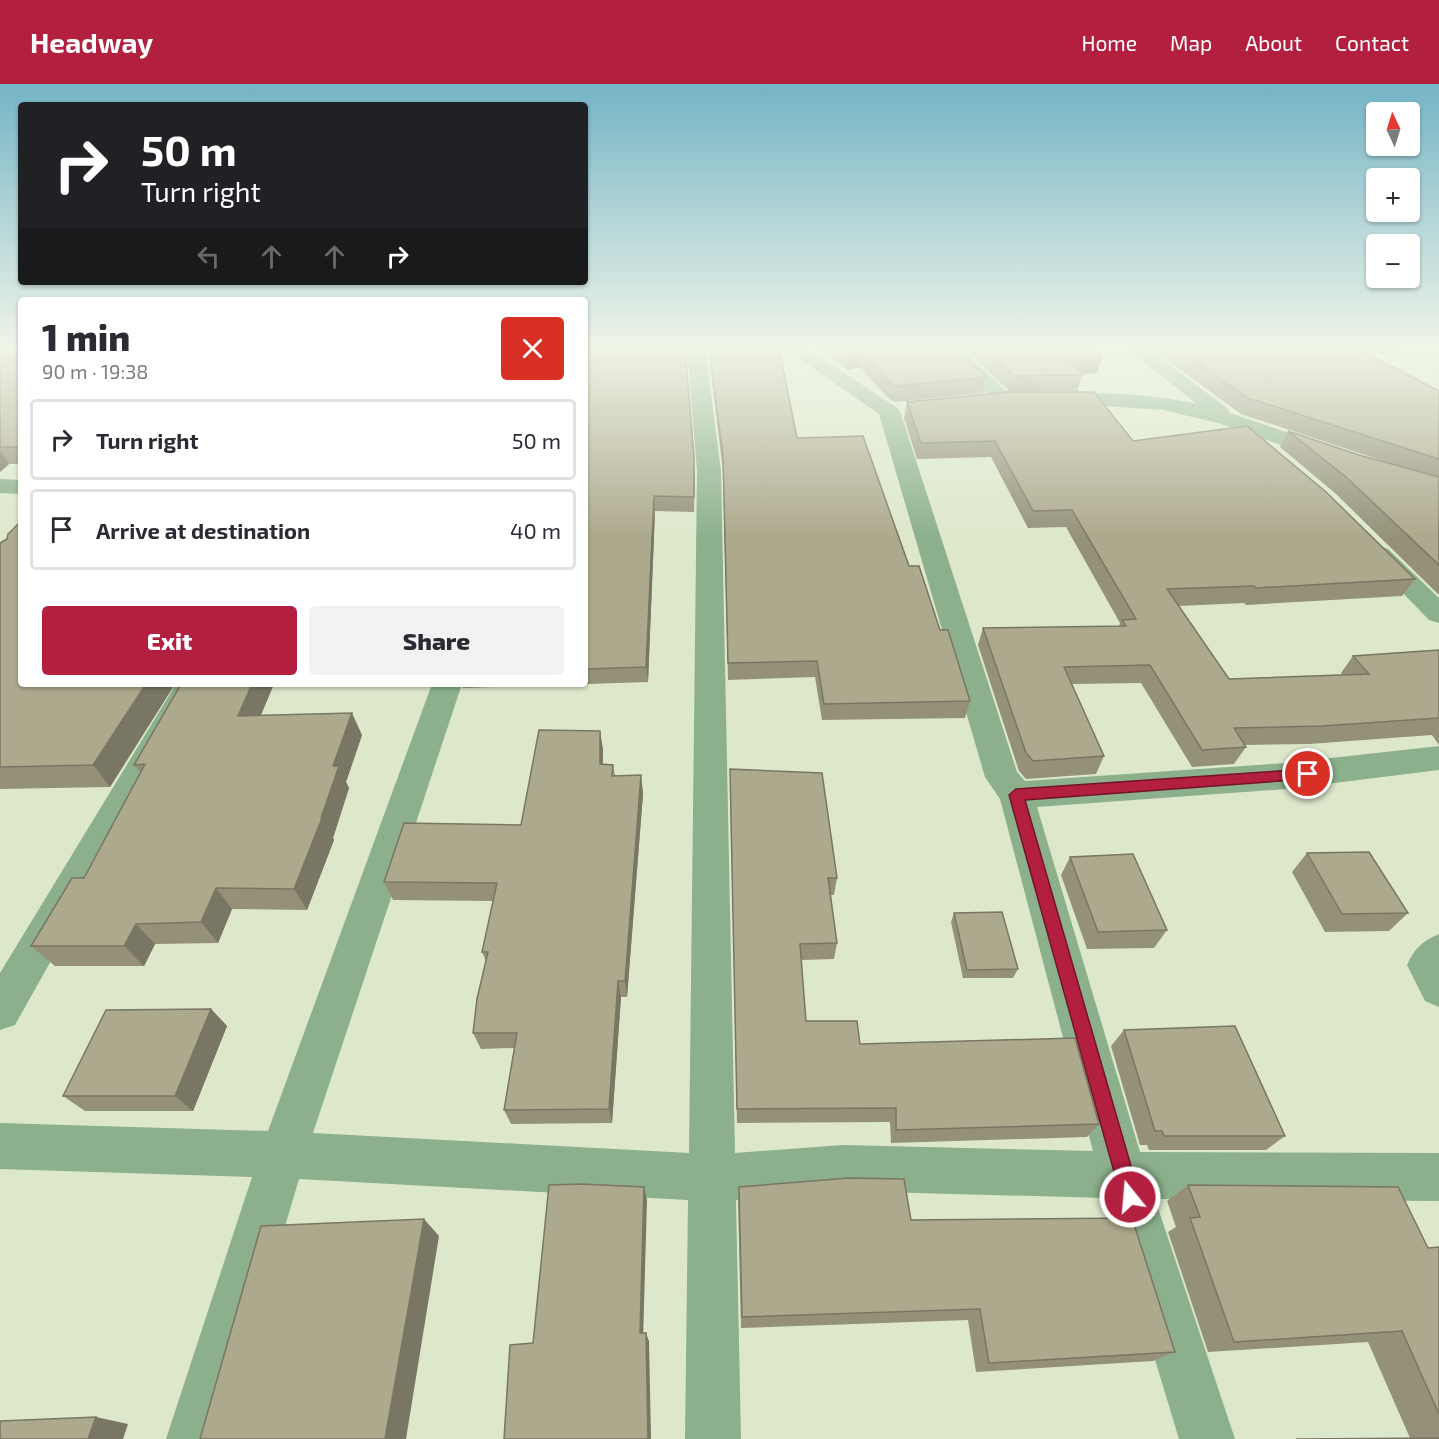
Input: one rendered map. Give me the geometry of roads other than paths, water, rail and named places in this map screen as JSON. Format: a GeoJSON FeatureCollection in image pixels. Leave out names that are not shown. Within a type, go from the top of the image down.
{"type":"FeatureCollection","features":[{"type":"Feature","properties":{"kind":"street"},"geometry":{"type":"LineString","coordinates":[[703,411],[709,471],[713,1439]]}},
{"type":"Feature","properties":{"kind":"street"},"geometry":{"type":"LineString","coordinates":[[901,411],[1002,777],[1016,795],[1123,1175],[1207,1439]]}},
{"type":"Feature","properties":{"kind":"street"},"geometry":{"type":"LineString","coordinates":[[1192,411],[1232,421],[1348,460]]}},
{"type":"Feature","properties":{"kind":"street"},"geometry":{"type":"LineString","coordinates":[[1219,411],[1274,457]]}},
{"type":"Feature","properties":{"kind":"street"},"geometry":{"type":"LineString","coordinates":[[0,486],[18,487]]}},
{"type":"Feature","properties":{"kind":"street"},"geometry":{"type":"LineString","coordinates":[[1366,541],[1439,614]]}},
{"type":"Feature","properties":{"kind":"street"},"geometry":{"type":"LineString","coordinates":[[0,1011],[189,687]]}},
{"type":"Feature","properties":{"kind":"street"},"geometry":{"type":"LineString","coordinates":[[194,1439],[283,1155],[446,687]]}},
{"type":"Feature","properties":{"kind":"street"},"geometry":{"type":"LineString","coordinates":[[1016,795],[1286,776],[1439,758]]}},
{"type":"Feature","properties":{"kind":"street"},"geometry":{"type":"LineString","coordinates":[[1439,952],[1427,964],[1439,988]]}},
{"type":"Feature","properties":{"kind":"street"},"geometry":{"type":"LineString","coordinates":[[0,1146],[283,1155],[711,1178],[843,1168],[1123,1175],[1439,1177]]}}]}
